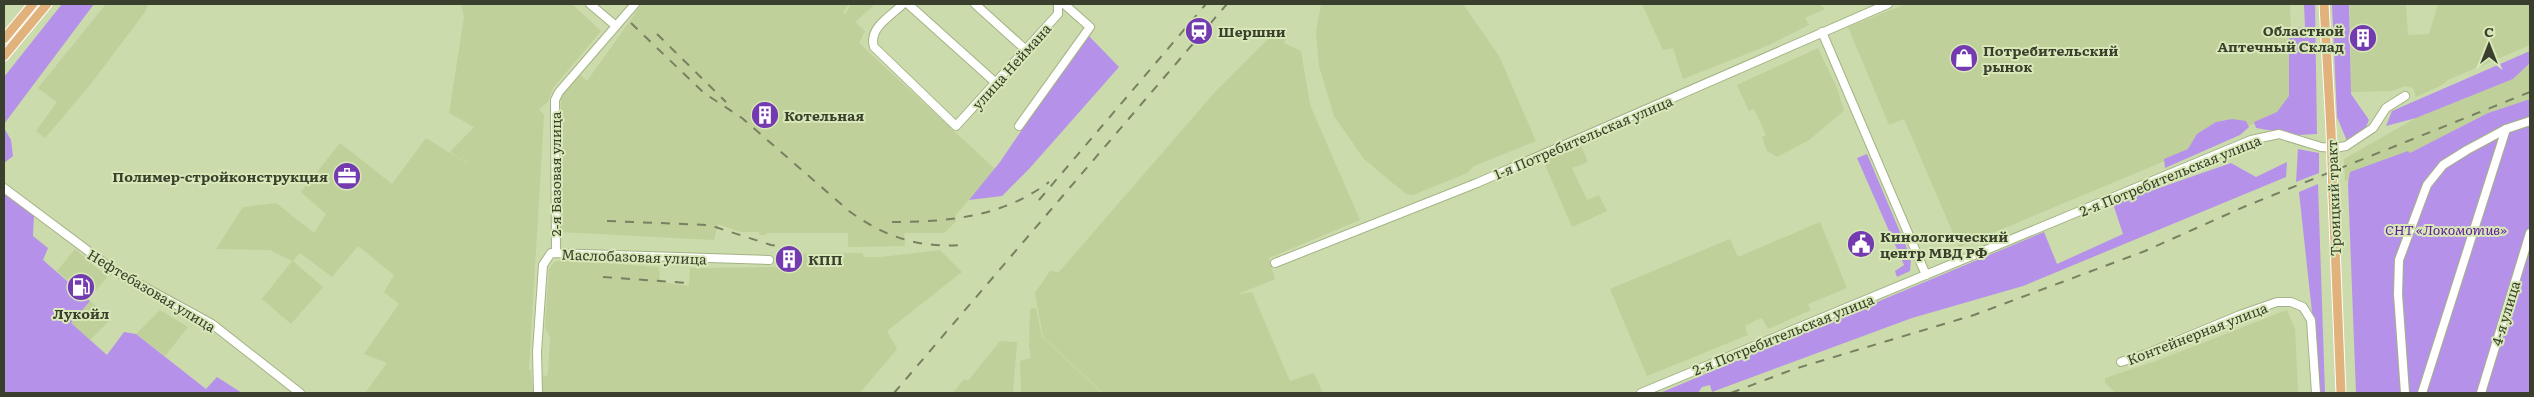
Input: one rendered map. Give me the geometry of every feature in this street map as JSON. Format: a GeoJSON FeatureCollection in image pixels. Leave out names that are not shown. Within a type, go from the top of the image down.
{"type":"FeatureCollection","features":[{"type":"Feature","properties":{"kind":"main road"},"geometry":{"type":"LineString","coordinates":[[4,39],[33,4]]}},
{"type":"Feature","properties":{"kind":"main road"},"geometry":{"type":"LineString","coordinates":[[4,56],[47,4]]}},
{"type":"Feature","properties":{"kind":"main road","name":"Троицкий тракт"},"geometry":{"type":"LineString","coordinates":[[2324,4],[2341,393]]}},
{"type":"Feature","properties":{"kind":"street"},"geometry":{"type":"LineString","coordinates":[[590,4],[616,26]]}},
{"type":"Feature","properties":{"kind":"street","name":"2-я Базовая улица"},"geometry":{"type":"LineString","coordinates":[[556,252],[555,100],[558,92],[635,4]]}},
{"type":"Feature","properties":{"kind":"street","name":"улица Неймана"},"geometry":{"type":"LineString","coordinates":[[903,4],[874,31],[872,39],[874,47],[956,126],[1058,14],[1064,4]]}},
{"type":"Feature","properties":{"kind":"street"},"geometry":{"type":"LineString","coordinates":[[908,4],[996,83]]}},
{"type":"Feature","properties":{"kind":"street"},"geometry":{"type":"LineString","coordinates":[[975,4],[1026,50]]}},
{"type":"Feature","properties":{"kind":"street"},"geometry":{"type":"LineString","coordinates":[[1019,126],[1090,27],[1064,4]]}},
{"type":"Feature","properties":{"kind":"street","name":"1-я Потребительская улица"},"geometry":{"type":"LineString","coordinates":[[1275,263],[1477,183],[1888,4]]}},
{"type":"Feature","properties":{"kind":"street"},"geometry":{"type":"LineString","coordinates":[[1822,32],[1926,275]]}},
{"type":"Feature","properties":{"kind":"street","name":"2-я Потребительская улица"},"geometry":{"type":"LineString","coordinates":[[1641,393],[2258,138],[2279,134],[2321,147],[2335,148],[2346,146],[2373,128],[2386,108],[2405,96]]}},
{"type":"Feature","properties":{"kind":"street"},"geometry":{"type":"LineString","coordinates":[[2404,393],[2398,273],[2404,244],[2427,185],[2434,174],[2443,166],[2467,150],[2506,129],[2530,121]]}},
{"type":"Feature","properties":{"kind":"street"},"geometry":{"type":"LineString","coordinates":[[2422,393],[2506,129]]}},
{"type":"Feature","properties":{"kind":"street","name":"Нефтебазовая улица"},"geometry":{"type":"LineString","coordinates":[[4,188],[115,271],[212,324],[300,393]]}},
{"type":"Feature","properties":{"kind":"street","name":"4-я улица"},"geometry":{"type":"LineString","coordinates":[[2480,393],[2530,233]]}},
{"type":"Feature","properties":{"kind":"street","name":"Маслобазовая улица"},"geometry":{"type":"LineString","coordinates":[[538,393],[537,352],[543,265],[551,253],[769,260]]}},
{"type":"Feature","properties":{"kind":"street","name":"Контейнерная улица"},"geometry":{"type":"LineString","coordinates":[[2121,362],[2146,354],[2240,315],[2277,302],[2292,302],[2303,307],[2311,320],[2316,393]]}},
{"type":"Feature","properties":{"kind":"shaded area"},"geometry":{"type":"Polygon","coordinates":[[[106,4],[148,4],[145,12],[90,85],[45,138],[36,131],[57,102],[38,88],[106,4]]]}},
{"type":"Feature","properties":{"kind":"shaded area"},"geometry":{"type":"Polygon","coordinates":[[[461,4],[572,4],[601,31],[553,88],[548,102],[539,109],[544,115],[529,369],[531,370],[533,393],[365,393],[387,363],[364,354],[399,304],[384,292],[394,275],[358,246],[332,277],[300,253],[293,261],[323,287],[291,324],[262,299],[292,261],[270,250],[216,249],[243,207],[276,203],[314,233],[326,214],[301,192],[340,143],[392,184],[426,138],[466,163],[468,160],[465,162],[450,152],[474,127],[449,113],[464,17],[461,4]]]}},
{"type":"Feature","properties":{"kind":"shaded area"},"geometry":{"type":"Polygon","coordinates":[[[642,4],[849,4],[843,12],[845,14],[851,4],[875,4],[855,22],[865,31],[859,43],[995,169],[955,216],[956,221],[944,233],[904,233],[905,246],[848,247],[848,233],[766,233],[766,235],[759,235],[759,232],[740,232],[718,224],[714,240],[560,232],[561,95],[578,73],[587,81],[642,4]]]}},
{"type":"Feature","properties":{"kind":"shaded area"},"geometry":{"type":"Polygon","coordinates":[[[1321,4],[1463,4],[1499,56],[1536,141],[1474,166],[1467,173],[1413,195],[1406,194],[1364,159],[1334,116],[1319,66],[1316,32],[1321,4]]]}},
{"type":"Feature","properties":{"kind":"shaded area"},"geometry":{"type":"Polygon","coordinates":[[[1642,4],[1819,4],[1825,9],[1805,18],[1809,25],[1769,45],[1683,79],[1673,48],[1663,50],[1642,4]]]}},
{"type":"Feature","properties":{"kind":"shaded area"},"geometry":{"type":"Polygon","coordinates":[[[1906,4],[2290,4],[2294,107],[1959,247],[1904,119],[1889,125],[1848,27],[1906,4]]]}},
{"type":"Feature","properties":{"kind":"shaded area"},"geometry":{"type":"Polygon","coordinates":[[[2350,4],[2406,4],[2408,35],[2429,34],[2438,4],[2530,4],[2530,45],[2448,80],[2442,85],[2416,97],[2413,88],[2405,86],[2392,91],[2351,92],[2350,4]]]}},
{"type":"Feature","properties":{"kind":"shaded area"},"geometry":{"type":"Polygon","coordinates":[[[1278,29],[1288,35],[1284,43],[1301,51],[1310,105],[1360,220],[1269,258],[1275,279],[1236,295],[1252,292],[1290,381],[1314,373],[1323,393],[1103,393],[1043,337],[1035,293],[1050,271],[1059,272],[1215,92],[1278,29]]]}},
{"type":"Feature","properties":{"kind":"shaded area"},"geometry":{"type":"Polygon","coordinates":[[[1818,48],[1837,88],[1844,111],[1809,140],[1777,157],[1767,151],[1762,137],[1766,135],[1754,109],[1749,111],[1737,85],[1818,48]]]}},
{"type":"Feature","properties":{"kind":"shaded area"},"geometry":{"type":"Polygon","coordinates":[[[2530,63],[2530,99],[2488,113],[2360,179],[2345,181],[2344,159],[2416,118],[2513,79],[2530,63]]]}},
{"type":"Feature","properties":{"kind":"shaded area"},"geometry":{"type":"Polygon","coordinates":[[[1581,145],[1588,162],[1572,168],[1587,200],[1599,195],[1607,211],[1572,227],[1543,160],[1581,145]]]}},
{"type":"Feature","properties":{"kind":"shaded area"},"geometry":{"type":"Polygon","coordinates":[[[1820,222],[1847,288],[1808,304],[1811,310],[1768,329],[1762,318],[1754,321],[1745,326],[1748,335],[1647,376],[1610,289],[1730,239],[1738,257],[1820,222]]]}},
{"type":"Feature","properties":{"kind":"shaded area"},"geometry":{"type":"Polygon","coordinates":[[[75,249],[107,277],[89,298],[57,271],[75,249]]]}},
{"type":"Feature","properties":{"kind":"shaded area"},"geometry":{"type":"Polygon","coordinates":[[[940,250],[962,272],[887,331],[897,349],[860,393],[542,393],[541,375],[547,376],[548,372],[550,337],[545,327],[549,269],[554,262],[561,260],[659,267],[660,282],[689,286],[690,268],[786,267],[785,254],[862,253],[864,257],[881,257],[940,250]]]}},
{"type":"Feature","properties":{"kind":"shaded area"},"geometry":{"type":"Polygon","coordinates":[[[90,301],[111,319],[90,340],[71,323],[90,301]]]}},
{"type":"Feature","properties":{"kind":"shaded area"},"geometry":{"type":"Polygon","coordinates":[[[1036,308],[1042,337],[1102,393],[1021,393],[1020,361],[1031,358],[1029,346],[1030,309],[1036,308]]]}},
{"type":"Feature","properties":{"kind":"shaded area"},"geometry":{"type":"Polygon","coordinates":[[[160,310],[188,327],[165,356],[136,334],[160,310]]]}},
{"type":"Feature","properties":{"kind":"shaded area"},"geometry":{"type":"Polygon","coordinates":[[[2287,310],[2295,329],[2298,393],[2116,393],[2105,383],[2105,378],[2156,361],[2287,310]]]}},
{"type":"Feature","properties":{"kind":"shaded area"},"geometry":{"type":"Polygon","coordinates":[[[1000,341],[1017,342],[1013,393],[953,393],[964,379],[968,381],[1000,341]]]}},
{"type":"Feature","properties":{"kind":"green space"},"geometry":{"type":"Polygon","coordinates":[[[62,4],[94,4],[4,124],[4,77],[62,4]]]}},
{"type":"Feature","properties":{"kind":"green space"},"geometry":{"type":"Polygon","coordinates":[[[2304,4],[2315,4],[2317,134],[2299,135],[2256,128],[2254,122],[2277,112],[2289,96],[2289,29],[2305,27],[2304,4]]]}},
{"type":"Feature","properties":{"kind":"green space"},"geometry":{"type":"Polygon","coordinates":[[[2332,4],[2349,4],[2351,94],[2369,120],[2365,129],[2347,141],[2337,117],[2332,4]]]}},
{"type":"Feature","properties":{"kind":"green space"},"geometry":{"type":"Polygon","coordinates":[[[1087,34],[1119,67],[1029,169],[1002,196],[969,200],[1000,162],[1087,34]]]}},
{"type":"Feature","properties":{"kind":"green space"},"geometry":{"type":"Polygon","coordinates":[[[2530,51],[2530,63],[2513,79],[2416,118],[2386,126],[2392,111],[2530,51]]]}},
{"type":"Feature","properties":{"kind":"green space","name":"СНТ «Локомотив»"},"geometry":{"type":"Polygon","coordinates":[[[2530,99],[2530,393],[2356,393],[2348,184],[2350,172],[2408,151],[2410,153],[2488,113],[2530,99]]]}},
{"type":"Feature","properties":{"kind":"green space"},"geometry":{"type":"Polygon","coordinates":[[[2232,119],[2246,121],[2249,127],[2240,135],[2165,168],[2164,159],[2188,149],[2197,134],[2216,122],[2232,119]]]}},
{"type":"Feature","properties":{"kind":"green space"},"geometry":{"type":"Polygon","coordinates":[[[4,128],[11,140],[13,156],[4,163],[4,128]]]}},
{"type":"Feature","properties":{"kind":"green space"},"geometry":{"type":"Polygon","coordinates":[[[2298,149],[2319,153],[2319,173],[2296,182],[2298,149]]]}},
{"type":"Feature","properties":{"kind":"green space"},"geometry":{"type":"Polygon","coordinates":[[[1867,154],[1911,258],[1910,271],[1897,277],[1895,271],[1904,265],[1857,158],[1867,154]]]}},
{"type":"Feature","properties":{"kind":"green space"},"geometry":{"type":"Polygon","coordinates":[[[2287,162],[2286,177],[2023,286],[1912,318],[1712,392],[1710,385],[1702,387],[1698,393],[1660,393],[2044,232],[2057,264],[2123,234],[2113,204],[2231,163],[2256,177],[2287,162]]]}},
{"type":"Feature","properties":{"kind":"green space"},"geometry":{"type":"Polygon","coordinates":[[[2318,184],[2325,393],[2319,393],[2299,192],[2318,184]]]}},
{"type":"Feature","properties":{"kind":"green space"},"geometry":{"type":"Polygon","coordinates":[[[4,193],[34,215],[33,236],[48,248],[43,260],[90,301],[71,323],[107,355],[124,332],[136,334],[206,389],[217,377],[242,393],[4,393],[4,193]]]}},
{"type":"Feature","properties":{"kind":"railway"},"geometry":{"type":"LineString","coordinates":[[1039,200],[1206,4]]}},
{"type":"Feature","properties":{"kind":"railway"},"geometry":{"type":"LineString","coordinates":[[894,393],[1227,4]]}},
{"type":"Feature","properties":{"kind":"railway"},"geometry":{"type":"LineString","coordinates":[[631,23],[704,93],[742,118],[849,211],[862,220],[888,234],[915,242],[960,245]]}},
{"type":"Feature","properties":{"kind":"railway"},"geometry":{"type":"LineString","coordinates":[[657,34],[726,102]]}},
{"type":"Feature","properties":{"kind":"railway"},"geometry":{"type":"LineString","coordinates":[[1731,393],[1794,369],[1974,315],[2145,251],[2246,206],[2530,92]]}},
{"type":"Feature","properties":{"kind":"railway"},"geometry":{"type":"LineString","coordinates":[[892,222],[954,219],[994,210],[1031,194],[1049,182]]}},
{"type":"Feature","properties":{"kind":"railway"},"geometry":{"type":"LineString","coordinates":[[607,221],[709,225],[771,245],[791,248]]}},
{"type":"Feature","properties":{"kind":"railway"},"geometry":{"type":"LineString","coordinates":[[603,277],[689,283]]}},
{"type":"Feature","properties":{"kind":"place","name":"Шершни"},"geometry":{"type":"Point","coordinates":[1199,31]}},
{"type":"Feature","properties":{"kind":"place","name":"Областной Аптечный Склад"},"geometry":{"type":"Point","coordinates":[2363,38]}},
{"type":"Feature","properties":{"kind":"place","name":"Потребительский рынок"},"geometry":{"type":"Point","coordinates":[1964,58]}},
{"type":"Feature","properties":{"kind":"place","name":"Котельная"},"geometry":{"type":"Point","coordinates":[765,115]}},
{"type":"Feature","properties":{"kind":"place","name":"Полимер-стройконструкция"},"geometry":{"type":"Point","coordinates":[347,176]}},
{"type":"Feature","properties":{"kind":"place","name":"Кинологический центр МВД РФ"},"geometry":{"type":"Point","coordinates":[1861,244]}},
{"type":"Feature","properties":{"kind":"place","name":"КПП"},"geometry":{"type":"Point","coordinates":[789,259]}},
{"type":"Feature","properties":{"kind":"place","name":"Лукойл"},"geometry":{"type":"Point","coordinates":[81,287]}}]}
